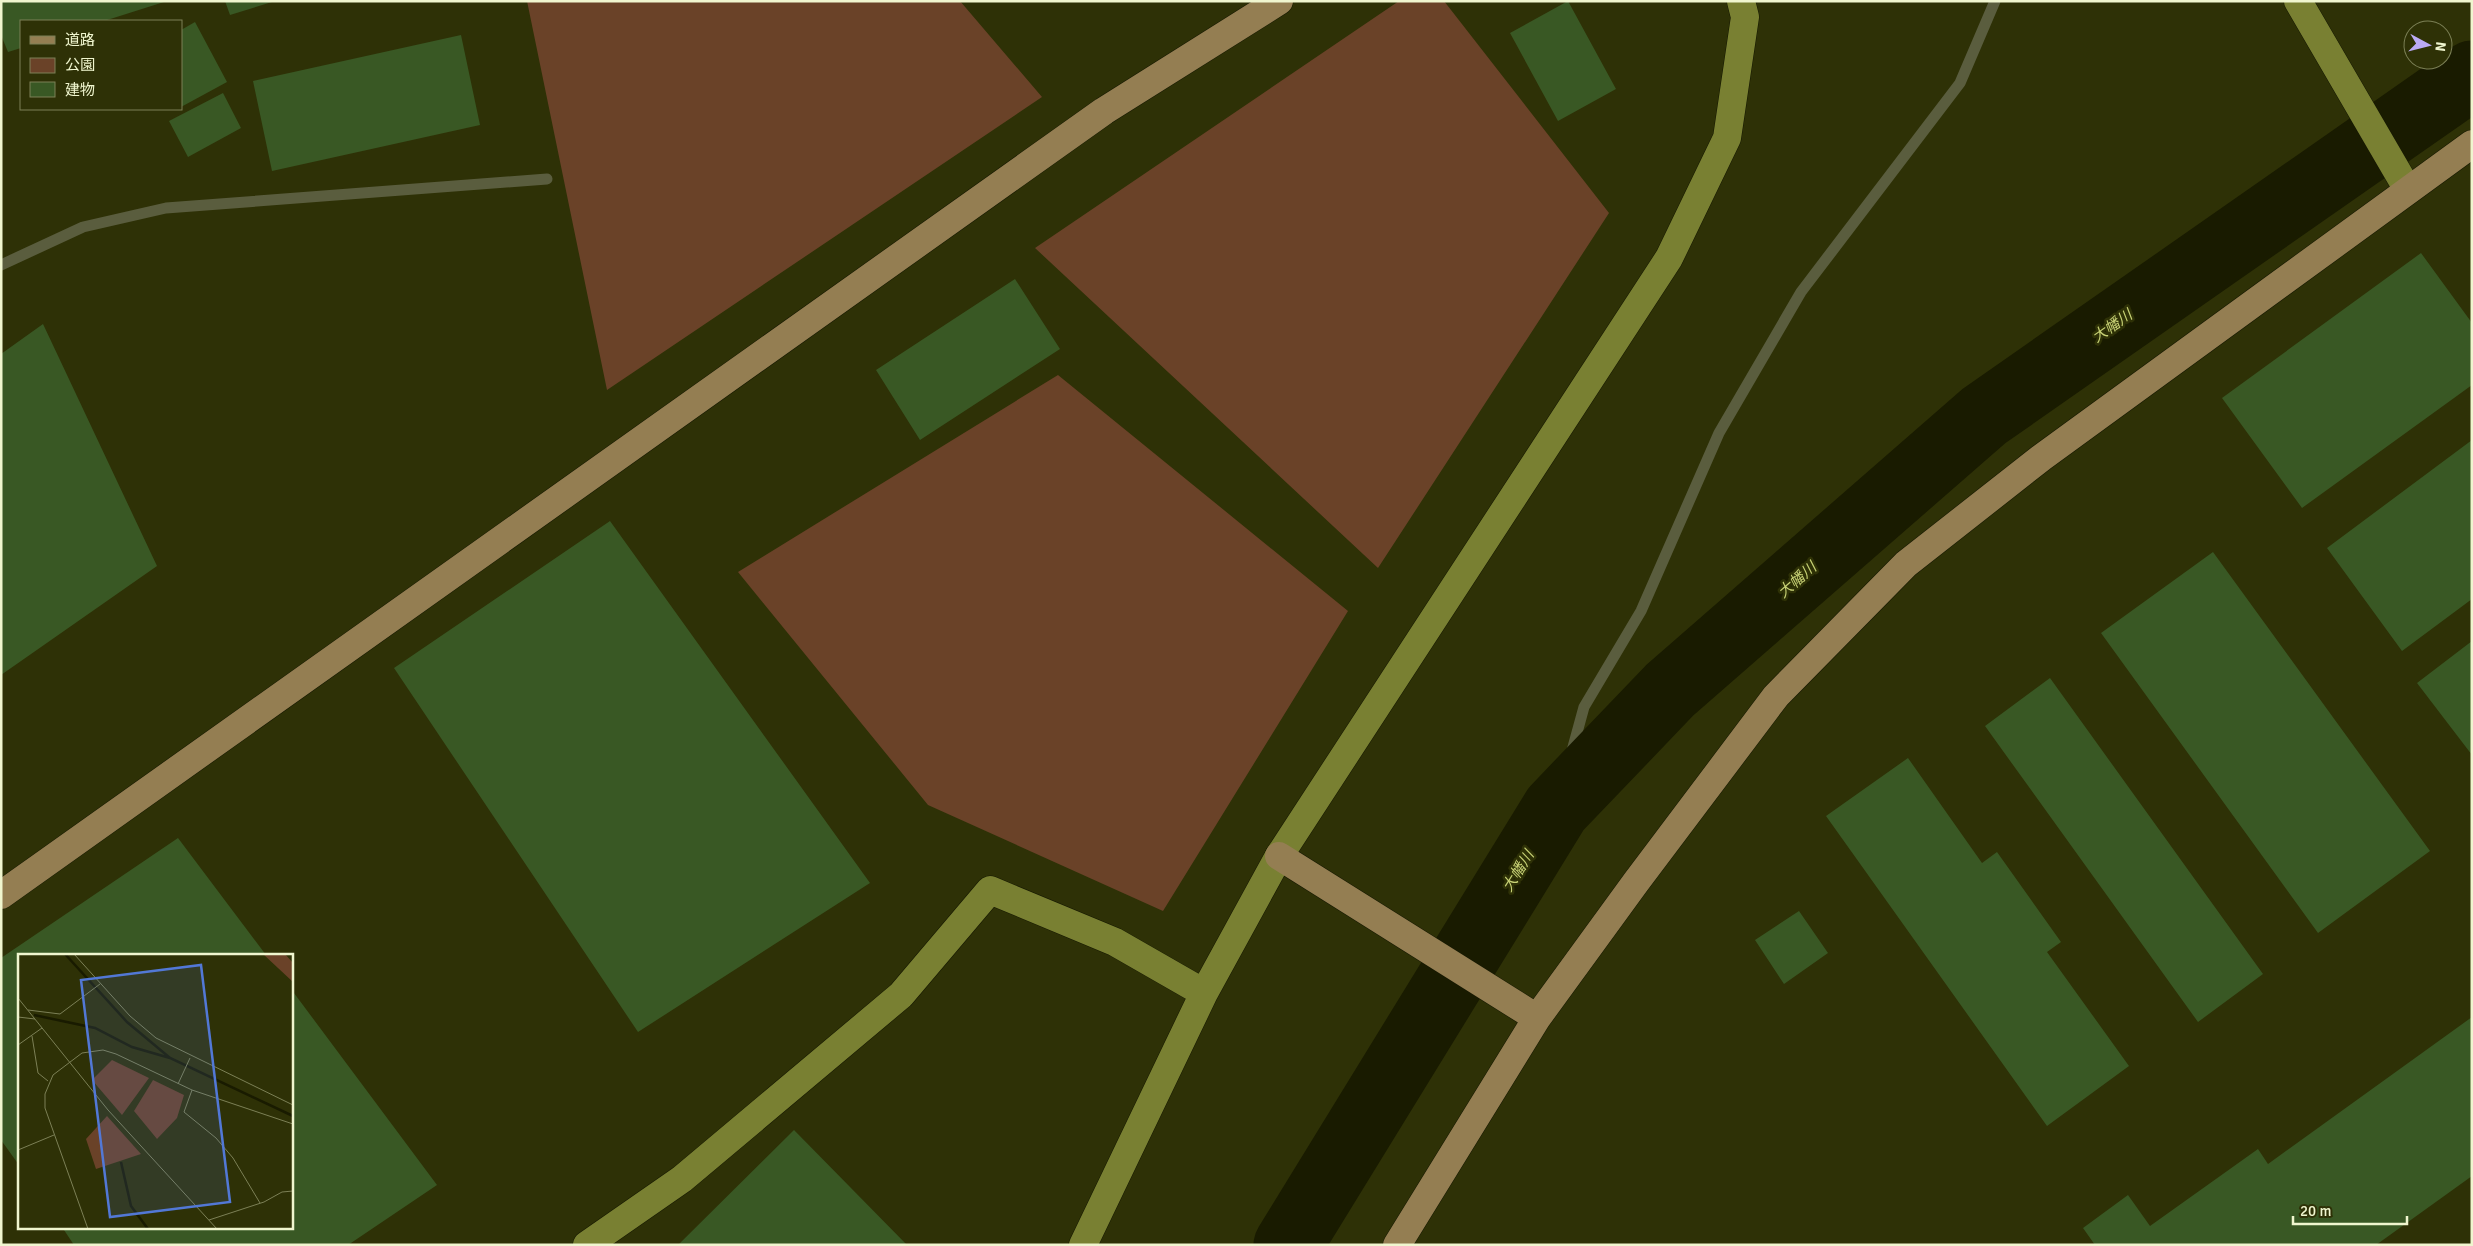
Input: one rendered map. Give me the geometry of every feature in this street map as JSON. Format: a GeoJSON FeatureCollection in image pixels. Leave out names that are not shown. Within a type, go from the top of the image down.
{"type":"FeatureCollection","features":[{"type":"Feature","properties":{"kind":"street"},"geometry":{"type":"LineString","coordinates":[[1,895],[1104,111],[1279,1]]}},
{"type":"Feature","properties":{"kind":"street"},"geometry":{"type":"LineString","coordinates":[[1083,1245],[1204,993],[1279,856],[1669,258],[1727,138],[1745,17],[1741,1]]}},
{"type":"Feature","properties":{"kind":"street"},"geometry":{"type":"LineString","coordinates":[[2298,1],[2408,190]]}},
{"type":"Feature","properties":{"kind":"street"},"geometry":{"type":"LineString","coordinates":[[1397,1245],[1537,1018],[1636,882],[1776,696],[1906,564],[2041,458],[2472,144]]}},
{"type":"Feature","properties":{"kind":"street"},"geometry":{"type":"LineString","coordinates":[[1279,856],[1537,1018]]}},
{"type":"Feature","properties":{"kind":"street"},"geometry":{"type":"LineString","coordinates":[[586,1245],[682,1179],[901,996],[990,890],[1116,942],[1204,993]]}},
{"type":"Feature","properties":{"kind":"green space"},"geometry":{"type":"Polygon","coordinates":[[[527,1],[960,1],[1042,97],[607,390],[527,1]]]}},
{"type":"Feature","properties":{"kind":"green space"},"geometry":{"type":"Polygon","coordinates":[[[1399,1],[1444,1],[1609,213],[1378,568],[1035,248],[1399,1]]]}},
{"type":"Feature","properties":{"kind":"green space"},"geometry":{"type":"Polygon","coordinates":[[[1058,375],[1348,611],[1163,911],[928,805],[738,572],[1058,375]]]}},
{"type":"Feature","properties":{"kind":"building"},"geometry":{"type":"Polygon","coordinates":[[[1,1],[164,1],[107,20],[20,20],[20,48],[8,52],[1,35],[1,1]]]}},
{"type":"Feature","properties":{"kind":"building"},"geometry":{"type":"Polygon","coordinates":[[[225,1],[272,1],[272,2],[230,15],[225,1]]]}},
{"type":"Feature","properties":{"kind":"building"},"geometry":{"type":"Polygon","coordinates":[[[1568,1],[1616,89],[1558,121],[1510,33],[1568,1]]]}},
{"type":"Feature","properties":{"kind":"building"},"geometry":{"type":"Polygon","coordinates":[[[195,22],[227,82],[182,106],[182,29],[195,22]]]}},
{"type":"Feature","properties":{"kind":"building"},"geometry":{"type":"Polygon","coordinates":[[[461,35],[480,125],[272,171],[253,81],[461,35]]]}},
{"type":"Feature","properties":{"kind":"building"},"geometry":{"type":"Polygon","coordinates":[[[223,93],[241,128],[188,157],[169,121],[223,93]]]}},
{"type":"Feature","properties":{"kind":"building"},"geometry":{"type":"Polygon","coordinates":[[[2421,253],[2472,323],[2472,385],[2302,508],[2222,398],[2421,253]]]}},
{"type":"Feature","properties":{"kind":"building"},"geometry":{"type":"Polygon","coordinates":[[[1015,279],[1060,349],[920,440],[876,370],[1015,279]]]}},
{"type":"Feature","properties":{"kind":"building"},"geometry":{"type":"Polygon","coordinates":[[[43,324],[157,566],[1,675],[1,354],[43,324]]]}},
{"type":"Feature","properties":{"kind":"building"},"geometry":{"type":"Polygon","coordinates":[[[2472,440],[2472,599],[2402,651],[2327,548],[2472,440]]]}},
{"type":"Feature","properties":{"kind":"building"},"geometry":{"type":"Polygon","coordinates":[[[610,521],[870,883],[638,1032],[394,668],[610,521]]]}},
{"type":"Feature","properties":{"kind":"building"},"geometry":{"type":"Polygon","coordinates":[[[2213,552],[2430,851],[2318,933],[2101,633],[2213,552]]]}},
{"type":"Feature","properties":{"kind":"building"},"geometry":{"type":"Polygon","coordinates":[[[2472,641],[2472,755],[2417,683],[2472,641]]]}},
{"type":"Feature","properties":{"kind":"building"},"geometry":{"type":"Polygon","coordinates":[[[2050,678],[2263,974],[2198,1022],[1985,726],[2050,678]]]}},
{"type":"Feature","properties":{"kind":"building"},"geometry":{"type":"Polygon","coordinates":[[[1908,758],[1982,863],[1997,852],[2061,942],[2047,952],[2129,1066],[2047,1126],[1826,816],[1908,758]]]}},
{"type":"Feature","properties":{"kind":"building"},"geometry":{"type":"Polygon","coordinates":[[[178,838],[265,954],[18,954],[18,1164],[1,1140],[1,958],[178,838]]]}},
{"type":"Feature","properties":{"kind":"building"},"geometry":{"type":"Polygon","coordinates":[[[1799,911],[1828,953],[1784,984],[1755,940],[1799,911]]]}},
{"type":"Feature","properties":{"kind":"building"},"geometry":{"type":"Polygon","coordinates":[[[292,990],[437,1185],[348,1245],[74,1245],[63,1228],[292,1228],[292,990]]]}},
{"type":"Feature","properties":{"kind":"building"},"geometry":{"type":"Polygon","coordinates":[[[2472,1017],[2472,1176],[2376,1245],[2095,1245],[2083,1228],[2128,1195],[2150,1226],[2258,1149],[2268,1164],[2472,1017]]]}},
{"type":"Feature","properties":{"kind":"building"},"geometry":{"type":"Polygon","coordinates":[[[794,1130],[907,1245],[678,1245],[794,1130]]]}},
{"type":"Feature","properties":{"kind":"waterway"},"geometry":{"type":"LineString","coordinates":[[1556,809],[1584,707],[1641,611],[1719,433],[1801,292],[1960,83],[1995,1]]}},
{"type":"Feature","properties":{"kind":"waterway","name":"大幡川"},"geometry":{"type":"LineString","coordinates":[[1288,1245],[1556,809],[1670,690],[1984,416],[2472,75]]}},
{"type":"Feature","properties":{"kind":"waterway"},"geometry":{"type":"LineString","coordinates":[[1,265],[83,227],[166,208],[547,179]]}}]}
